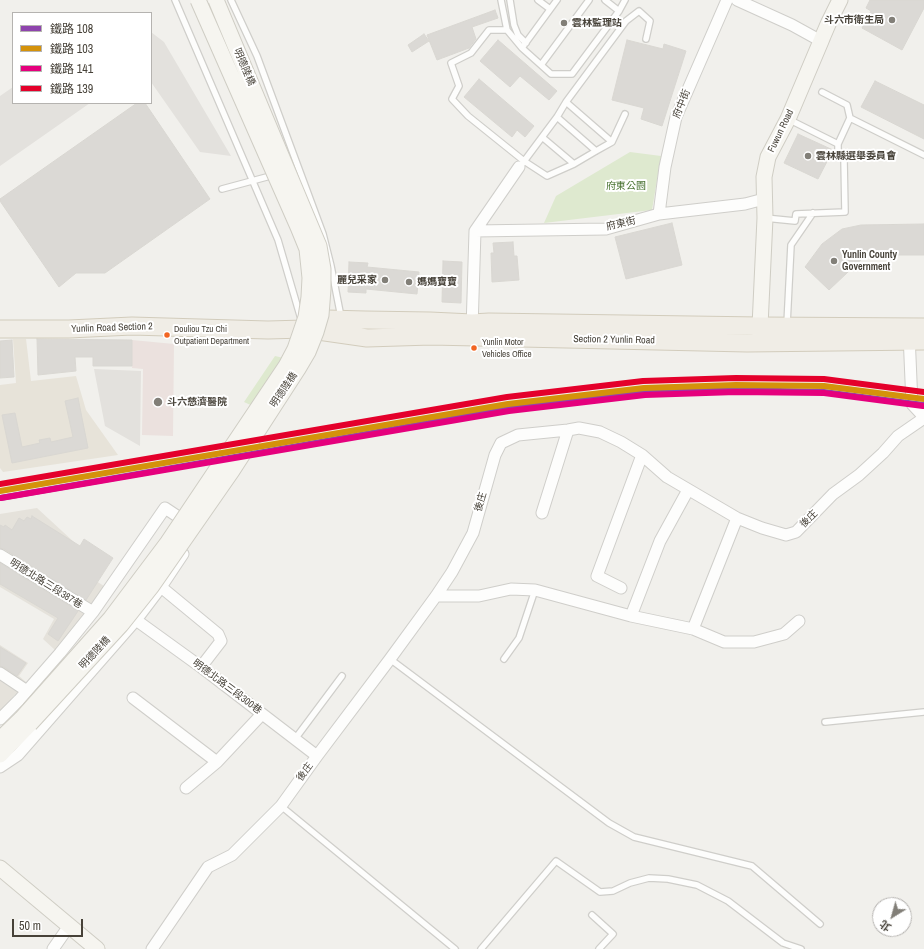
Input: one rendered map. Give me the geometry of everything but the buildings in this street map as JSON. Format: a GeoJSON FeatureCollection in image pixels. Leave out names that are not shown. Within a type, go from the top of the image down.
{"type":"FeatureCollection","features":[{"type":"Feature","properties":{"kind":"main road","name":"明德陸橋"},"geometry":{"type":"LineString","coordinates":[[26,721],[110,620],[168,542],[286,366],[295,350],[306,317],[310,278],[307,249],[198,0]]}},
{"type":"Feature","properties":{"kind":"main road","name":"明德陸橋"},"geometry":{"type":"LineString","coordinates":[[26,721],[121,625],[152,586],[232,471],[298,369],[308,352],[316,332],[323,289],[323,268],[319,246],[216,0]]}},
{"type":"Feature","properties":{"kind":"main road","name":"Fuwun Road"},"geometry":{"type":"LineString","coordinates":[[760,334],[765,218],[764,177],[768,157],[788,119],[828,22],[840,0]]}},
{"type":"Feature","properties":{"kind":"main road","name":"Yunlin Road Section 2"},"geometry":{"type":"LineString","coordinates":[[0,329],[69,329],[132,326],[268,330],[304,329],[327,319],[341,320]]}},
{"type":"Feature","properties":{"kind":"main road","name":"Section 2 Yunlin Road"},"geometry":{"type":"LineString","coordinates":[[341,320],[430,321],[472,330]]}},
{"type":"Feature","properties":{"kind":"main road","name":"Section 2 Yunlin Road"},"geometry":{"type":"LineString","coordinates":[[304,329],[367,338],[431,336],[472,330],[760,334],[916,334]]}},
{"type":"Feature","properties":{"kind":"main road"},"geometry":{"type":"LineString","coordinates":[[0,739],[26,721]]}},
{"type":"Feature","properties":{"kind":"main road"},"geometry":{"type":"LineString","coordinates":[[0,755],[26,721]]}},
{"type":"Feature","properties":{"kind":"main road"},"geometry":{"type":"LineString","coordinates":[[0,868],[97,949]]}},
{"type":"Feature","properties":{"kind":"street","name":"府中街"},"geometry":{"type":"LineString","coordinates":[[659,214],[664,167],[676,117],[727,0]]}},
{"type":"Feature","properties":{"kind":"street"},"geometry":{"type":"LineString","coordinates":[[737,0],[792,25],[821,41]]}},
{"type":"Feature","properties":{"kind":"street"},"geometry":{"type":"LineString","coordinates":[[472,330],[475,231],[521,164]]}},
{"type":"Feature","properties":{"kind":"street","name":"府東街"},"geometry":{"type":"LineString","coordinates":[[475,231],[606,229],[659,214],[744,204],[764,199]]}},
{"type":"Feature","properties":{"kind":"street","name":"後庄"},"geometry":{"type":"LineString","coordinates":[[152,949],[208,867],[232,855],[281,806],[436,596],[452,572],[473,533],[495,455],[501,443],[518,436],[579,428],[600,432],[621,442],[642,455],[667,477],[737,518],[762,528],[786,535],[796,532],[833,494],[883,453],[898,436],[924,417],[912,404],[916,334]]}},
{"type":"Feature","properties":{"kind":"street"},"geometry":{"type":"LineString","coordinates":[[542,513],[568,430]]}},
{"type":"Feature","properties":{"kind":"street"},"geometry":{"type":"LineString","coordinates":[[621,588],[597,576],[642,455]]}},
{"type":"Feature","properties":{"kind":"street"},"geometry":{"type":"LineString","coordinates":[[631,616],[660,541],[688,490]]}},
{"type":"Feature","properties":{"kind":"street"},"geometry":{"type":"LineString","coordinates":[[0,720],[60,653],[93,612],[166,508],[199,530],[161,587],[136,620],[18,755],[0,767]]}},
{"type":"Feature","properties":{"kind":"street"},"geometry":{"type":"LineString","coordinates":[[693,629],[737,518]]}},
{"type":"Feature","properties":{"kind":"street","name":"明德北路三段387巷"},"geometry":{"type":"LineString","coordinates":[[0,555],[93,612]]}},
{"type":"Feature","properties":{"kind":"street"},"geometry":{"type":"LineString","coordinates":[[161,587],[218,634],[221,641],[201,667]]}},
{"type":"Feature","properties":{"kind":"street"},"geometry":{"type":"LineString","coordinates":[[436,596],[479,596],[511,590],[535,590],[631,616],[693,629],[724,642],[754,642],[784,634],[799,621]]}},
{"type":"Feature","properties":{"kind":"street","name":"明德北路三段300巷"},"geometry":{"type":"LineString","coordinates":[[136,620],[201,667],[317,756]]}},
{"type":"Feature","properties":{"kind":"street"},"geometry":{"type":"LineString","coordinates":[[0,672],[27,691]]}},
{"type":"Feature","properties":{"kind":"street"},"geometry":{"type":"LineString","coordinates":[[133,698],[217,762]]}},
{"type":"Feature","properties":{"kind":"street"},"geometry":{"type":"LineString","coordinates":[[186,788],[217,762],[262,714]]}},
{"type":"Feature","properties":{"kind":"street"},"geometry":{"type":"LineString","coordinates":[[53,949],[70,926]]}},
{"type":"Feature","properties":{"kind":"lane"},"geometry":{"type":"LineString","coordinates":[[175,0],[278,240],[304,329]]}},
{"type":"Feature","properties":{"kind":"lane"},"geometry":{"type":"LineString","coordinates":[[231,0],[257,56],[324,234],[341,320]]}},
{"type":"Feature","properties":{"kind":"lane"},"geometry":{"type":"LineString","coordinates":[[501,0],[507,30],[522,48],[551,74],[572,74],[620,11],[625,0]]}},
{"type":"Feature","properties":{"kind":"lane"},"geometry":{"type":"LineString","coordinates":[[510,0],[514,25],[518,36],[526,43]]}},
{"type":"Feature","properties":{"kind":"lane"},"geometry":{"type":"LineString","coordinates":[[538,0],[550,9]]}},
{"type":"Feature","properties":{"kind":"lane"},"geometry":{"type":"LineString","coordinates":[[522,48],[557,0]]}},
{"type":"Feature","properties":{"kind":"lane"},"geometry":{"type":"LineString","coordinates":[[541,65],[589,0]]}},
{"type":"Feature","properties":{"kind":"lane"},"geometry":{"type":"LineString","coordinates":[[605,0],[620,11]]}},
{"type":"Feature","properties":{"kind":"lane"},"geometry":{"type":"LineString","coordinates":[[521,164],[557,117],[566,102],[626,21],[639,11],[650,21],[646,39]]}},
{"type":"Feature","properties":{"kind":"lane"},"geometry":{"type":"LineString","coordinates":[[507,30],[489,30],[471,53],[451,63],[459,86],[452,99],[468,116],[521,164],[547,176],[574,164],[612,142],[625,114]]}},
{"type":"Feature","properties":{"kind":"lane"},"geometry":{"type":"LineString","coordinates":[[765,218],[795,221],[796,214],[845,212],[844,159],[838,154],[838,144],[850,118],[847,105],[822,92]]}},
{"type":"Feature","properties":{"kind":"lane"},"geometry":{"type":"LineString","coordinates":[[566,102],[612,142]]}},
{"type":"Feature","properties":{"kind":"lane"},"geometry":{"type":"LineString","coordinates":[[557,117],[596,151]]}},
{"type":"Feature","properties":{"kind":"lane"},"geometry":{"type":"LineString","coordinates":[[850,118],[924,155]]}},
{"type":"Feature","properties":{"kind":"lane"},"geometry":{"type":"LineString","coordinates":[[788,119],[838,144]]}},
{"type":"Feature","properties":{"kind":"lane"},"geometry":{"type":"LineString","coordinates":[[542,137],[574,164]]}},
{"type":"Feature","properties":{"kind":"lane"},"geometry":{"type":"LineString","coordinates":[[222,189],[299,168]]}},
{"type":"Feature","properties":{"kind":"lane"},"geometry":{"type":"LineString","coordinates":[[787,334],[791,245],[813,213]]}},
{"type":"Feature","properties":{"kind":"lane"},"geometry":{"type":"LineString","coordinates":[[504,660],[519,638],[535,590]]}},
{"type":"Feature","properties":{"kind":"lane"},"geometry":{"type":"LineString","coordinates":[[390,659],[609,823],[634,837],[752,866],[820,924]]}},
{"type":"Feature","properties":{"kind":"lane"},"geometry":{"type":"LineString","coordinates":[[295,739],[342,676]]}},
{"type":"Feature","properties":{"kind":"lane"},"geometry":{"type":"LineString","coordinates":[[826,722],[924,712]]}},
{"type":"Feature","properties":{"kind":"lane"},"geometry":{"type":"LineString","coordinates":[[281,806],[455,949]]}},
{"type":"Feature","properties":{"kind":"lane"},"geometry":{"type":"LineString","coordinates":[[481,949],[556,861],[600,892],[614,890],[630,883],[649,878],[668,879],[697,885],[728,901],[783,943],[801,949]]}},
{"type":"Feature","properties":{"kind":"lane"},"geometry":{"type":"LineString","coordinates":[[592,915],[612,934],[599,949]]}},
{"type":"Feature","properties":{"kind":"shaded area"},"geometry":{"type":"Polygon","coordinates":[[[152,33],[164,42],[231,156],[200,152],[152,83],[152,33]]]}},
{"type":"Feature","properties":{"kind":"shaded area"},"geometry":{"type":"Polygon","coordinates":[[[12,88],[12,104],[89,104],[0,166],[0,96],[12,88]]]}},
{"type":"Feature","properties":{"kind":"shaded area"},"geometry":{"type":"Polygon","coordinates":[[[13,339],[26,339],[31,381],[76,376],[86,410],[118,455],[3,472],[0,468],[0,385],[16,383],[13,339]]]}},
{"type":"Feature","properties":{"kind":"shaded area","name":"斗六慈濟醫院"},"geometry":{"type":"Polygon","coordinates":[[[132,340],[174,344],[173,436],[142,435],[143,369],[132,368],[132,340]]]}},
{"type":"Feature","properties":{"kind":"shaded area"},"geometry":{"type":"Polygon","coordinates":[[[94,369],[141,371],[140,446],[105,426],[94,369]]]}},
{"type":"Feature","properties":{"kind":"shaded area"},"geometry":{"type":"Polygon","coordinates":[[[37,508],[75,543],[64,561],[104,586],[84,616],[55,650],[43,639],[54,619],[0,587],[0,514],[37,508]]]}},
{"type":"Feature","properties":{"kind":"shaded area"},"geometry":{"type":"Polygon","coordinates":[[[0,645],[28,663],[19,676],[26,682],[0,712],[0,645]]]}},
{"type":"Feature","properties":{"kind":"green space","name":"府東公園"},"geometry":{"type":"Polygon","coordinates":[[[630,152],[661,156],[652,210],[544,223],[556,196],[630,152]]]}},
{"type":"Feature","properties":{"kind":"green space"},"geometry":{"type":"Polygon","coordinates":[[[275,356],[305,363],[272,415],[244,402],[275,356]]]}},
{"type":"Feature","properties":{"kind":"rail line","name":"139"},"geometry":{"type":"LineString","coordinates":[[0,484],[507,397],[643,381],[736,378],[824,379],[924,392]]}},
{"type":"Feature","properties":{"kind":"rail line","name":"103"},"geometry":{"type":"LineString","coordinates":[[0,491],[508,404],[644,388],[736,385],[824,386],[924,399]]}},
{"type":"Feature","properties":{"kind":"rail line","name":"108"},"geometry":{"type":"LineString","coordinates":[[0,498],[509,409],[644,393],[736,390],[824,392],[924,405]]}},
{"type":"Feature","properties":{"kind":"rail line","name":"141"},"geometry":{"type":"LineString","coordinates":[[1,498],[509,411],[645,395],[736,392],[824,393],[923,406]]}},
{"type":"Feature","properties":{"kind":"place","name":"斗六市衛生局"},"geometry":{"type":"Point","coordinates":[892,20]}},
{"type":"Feature","properties":{"kind":"place","name":"雲林監理站"},"geometry":{"type":"Point","coordinates":[564,23]}},
{"type":"Feature","properties":{"kind":"place","name":"雲林縣選舉委員會"},"geometry":{"type":"Point","coordinates":[808,156]}},
{"type":"Feature","properties":{"kind":"place","name":"Yunlin County Government"},"geometry":{"type":"Point","coordinates":[834,261]}},
{"type":"Feature","properties":{"kind":"place","name":"麗兒采家"},"geometry":{"type":"Point","coordinates":[385,280]}},
{"type":"Feature","properties":{"kind":"place","name":"媽媽寶寶"},"geometry":{"type":"Point","coordinates":[409,282]}},
{"type":"Feature","properties":{"kind":"place","name":"Douliou Tzu Chi Outpatient Department"},"geometry":{"type":"Point","coordinates":[167,335]}},
{"type":"Feature","properties":{"kind":"place","name":"Yunlin Motor Vehicles Office"},"geometry":{"type":"Point","coordinates":[474,348]}},
{"type":"Feature","properties":{"kind":"place","name":"斗六慈濟醫院"},"geometry":{"type":"Point","coordinates":[158,402]}}]}
